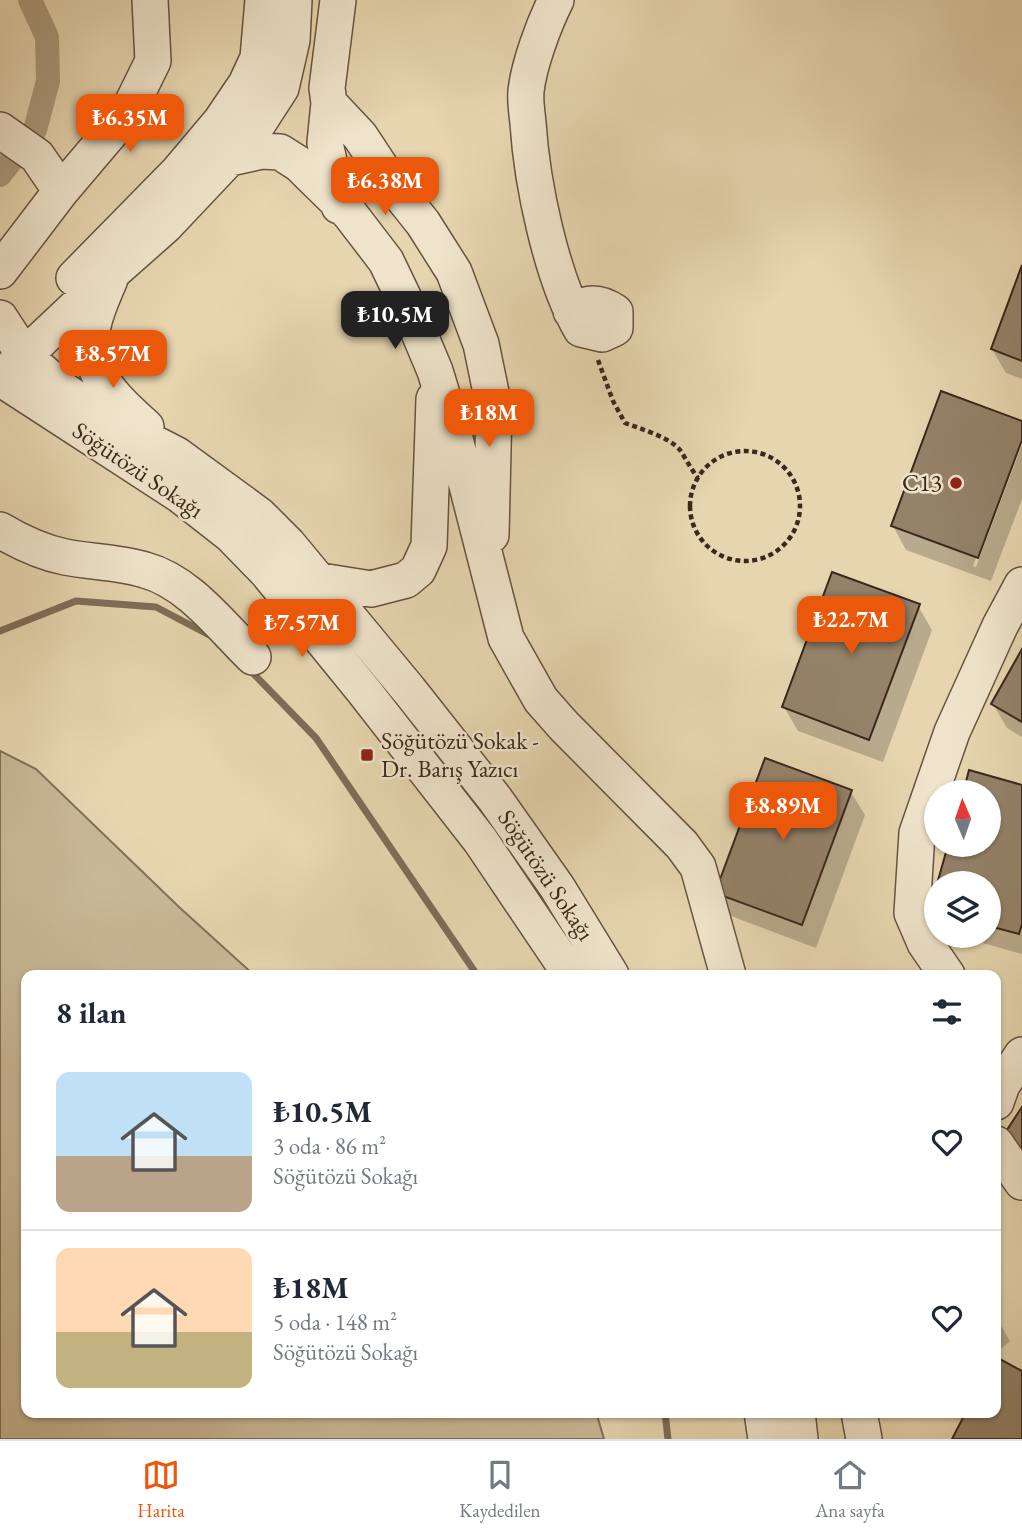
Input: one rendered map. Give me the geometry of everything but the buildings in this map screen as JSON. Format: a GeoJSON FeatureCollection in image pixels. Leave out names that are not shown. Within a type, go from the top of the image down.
{"type":"FeatureCollection","features":[{"type":"Feature","properties":{"kind":"street"},"geometry":{"type":"LineString","coordinates":[[0,271],[61,191],[128,112],[153,61],[150,0]]}},
{"type":"Feature","properties":{"kind":"street"},"geometry":{"type":"LineString","coordinates":[[7,351],[68,284],[178,173],[221,121],[246,84],[258,58],[263,0]]}},
{"type":"Feature","properties":{"kind":"street"},"geometry":{"type":"LineString","coordinates":[[7,351],[113,272],[165,226],[250,136],[281,88],[292,40],[294,0]]}},
{"type":"Feature","properties":{"kind":"street"},"geometry":{"type":"LineString","coordinates":[[338,0],[327,88],[329,103],[325,143],[345,210]]}},
{"type":"Feature","properties":{"kind":"street"},"geometry":{"type":"LineString","coordinates":[[556,0],[542,28],[526,91],[530,152],[552,256],[579,321]]}},
{"type":"Feature","properties":{"kind":"street"},"geometry":{"type":"LineString","coordinates":[[329,103],[360,136],[391,183],[424,223],[454,272],[481,344],[494,407],[490,577]]}},
{"type":"Feature","properties":{"kind":"street"},"geometry":{"type":"LineString","coordinates":[[3,131],[37,156],[61,191]]}},
{"type":"Feature","properties":{"kind":"street"},"geometry":{"type":"LineString","coordinates":[[226,159],[262,151],[280,152],[299,164],[345,210],[386,261],[435,371],[506,638],[541,700],[682,845],[698,867],[727,970]]}},
{"type":"Feature","properties":{"kind":"street"},"geometry":{"type":"LineString","coordinates":[[345,210],[365,195],[391,183]]}},
{"type":"Feature","properties":{"kind":"street"},"geometry":{"type":"LineString","coordinates":[[113,272],[92,327],[91,352],[94,368],[102,382],[123,406],[177,456]]}},
{"type":"Feature","properties":{"kind":"street","name":"Söğütözü Sokağı"},"geometry":{"type":"LineString","coordinates":[[7,351],[104,418],[177,456],[259,515],[321,580],[495,799],[557,887],[608,970]]}},
{"type":"Feature","properties":{"kind":"street","name":"Söğütözü Sokağı"},"geometry":{"type":"LineString","coordinates":[[7,351],[231,535],[267,572],[480,840],[568,970]]}},
{"type":"Feature","properties":{"kind":"street"},"geometry":{"type":"LineString","coordinates":[[321,580],[370,589],[406,580],[418,570],[429,545],[435,371]]}},
{"type":"Feature","properties":{"kind":"street"},"geometry":{"type":"LineString","coordinates":[[452,427],[468,427],[484,421],[494,407]]}},
{"type":"Feature","properties":{"kind":"street"},"geometry":{"type":"LineString","coordinates":[[0,530],[17,541],[48,552],[144,569],[162,576],[180,587],[253,657]]}},
{"type":"Feature","properties":{"kind":"street"},"geometry":{"type":"LineString","coordinates":[[944,970],[925,943],[912,913],[917,833],[952,732],[1000,626],[1022,585]]}},
{"type":"Feature","properties":{"kind":"street"},"geometry":{"type":"LineString","coordinates":[[1001,1088],[1022,1055]]}},
{"type":"Feature","properties":{"kind":"street"},"geometry":{"type":"LineString","coordinates":[[1001,1151],[1022,1182]]}},
{"type":"Feature","properties":{"kind":"street"},"geometry":{"type":"LineString","coordinates":[[763,1418],[766,1439]]}},
{"type":"Feature","properties":{"kind":"street"},"geometry":{"type":"LineString","coordinates":[[798,1418],[800,1439]]}},
{"type":"Feature","properties":{"kind":"street"},"geometry":{"type":"LineString","coordinates":[[860,1418],[864,1439]]}},
{"type":"Feature","properties":{"kind":"path"},"geometry":{"type":"LineString","coordinates":[[579,321],[625,423],[656,435],[679,448],[685,462],[698,478]]}},
{"type":"Feature","properties":{"kind":"path"},"geometry":{"type":"LineString","coordinates":[[744,450],[762,453],[779,462],[792,476],[799,493],[801,511],[796,529],[786,544],[771,555],[754,561],[736,561],[719,555],[700,537],[690,512],[691,494],[698,478],[709,464],[726,454],[744,450]]}},
{"type":"Feature","properties":{"kind":"shaded area"},"geometry":{"type":"Polygon","coordinates":[[[0,751],[36,769],[248,970],[21,970],[21,1418],[598,1418],[604,1439],[0,1439],[0,751]]]}},
{"type":"Feature","properties":{"kind":"waterway"},"geometry":{"type":"LineString","coordinates":[[0,175],[35,130],[48,81],[47,37],[30,0]]}},
{"type":"Feature","properties":{"kind":"waterway"},"geometry":{"type":"LineString","coordinates":[[0,631],[76,601],[156,607],[213,637]]}},
{"type":"Feature","properties":{"kind":"waterway"},"geometry":{"type":"LineString","coordinates":[[248,668],[316,738],[474,970]]}},
{"type":"Feature","properties":{"kind":"waterway"},"geometry":{"type":"LineString","coordinates":[[666,1418],[668,1439]]}},
{"type":"Feature","properties":{"kind":"place","name":"C13"},"geometry":{"type":"Point","coordinates":[956,483]}},
{"type":"Feature","properties":{"kind":"place","name":"Söğütözü Sokak - Dr. Barış Yazıcı"},"geometry":{"type":"Point","coordinates":[367,755]}}]}
